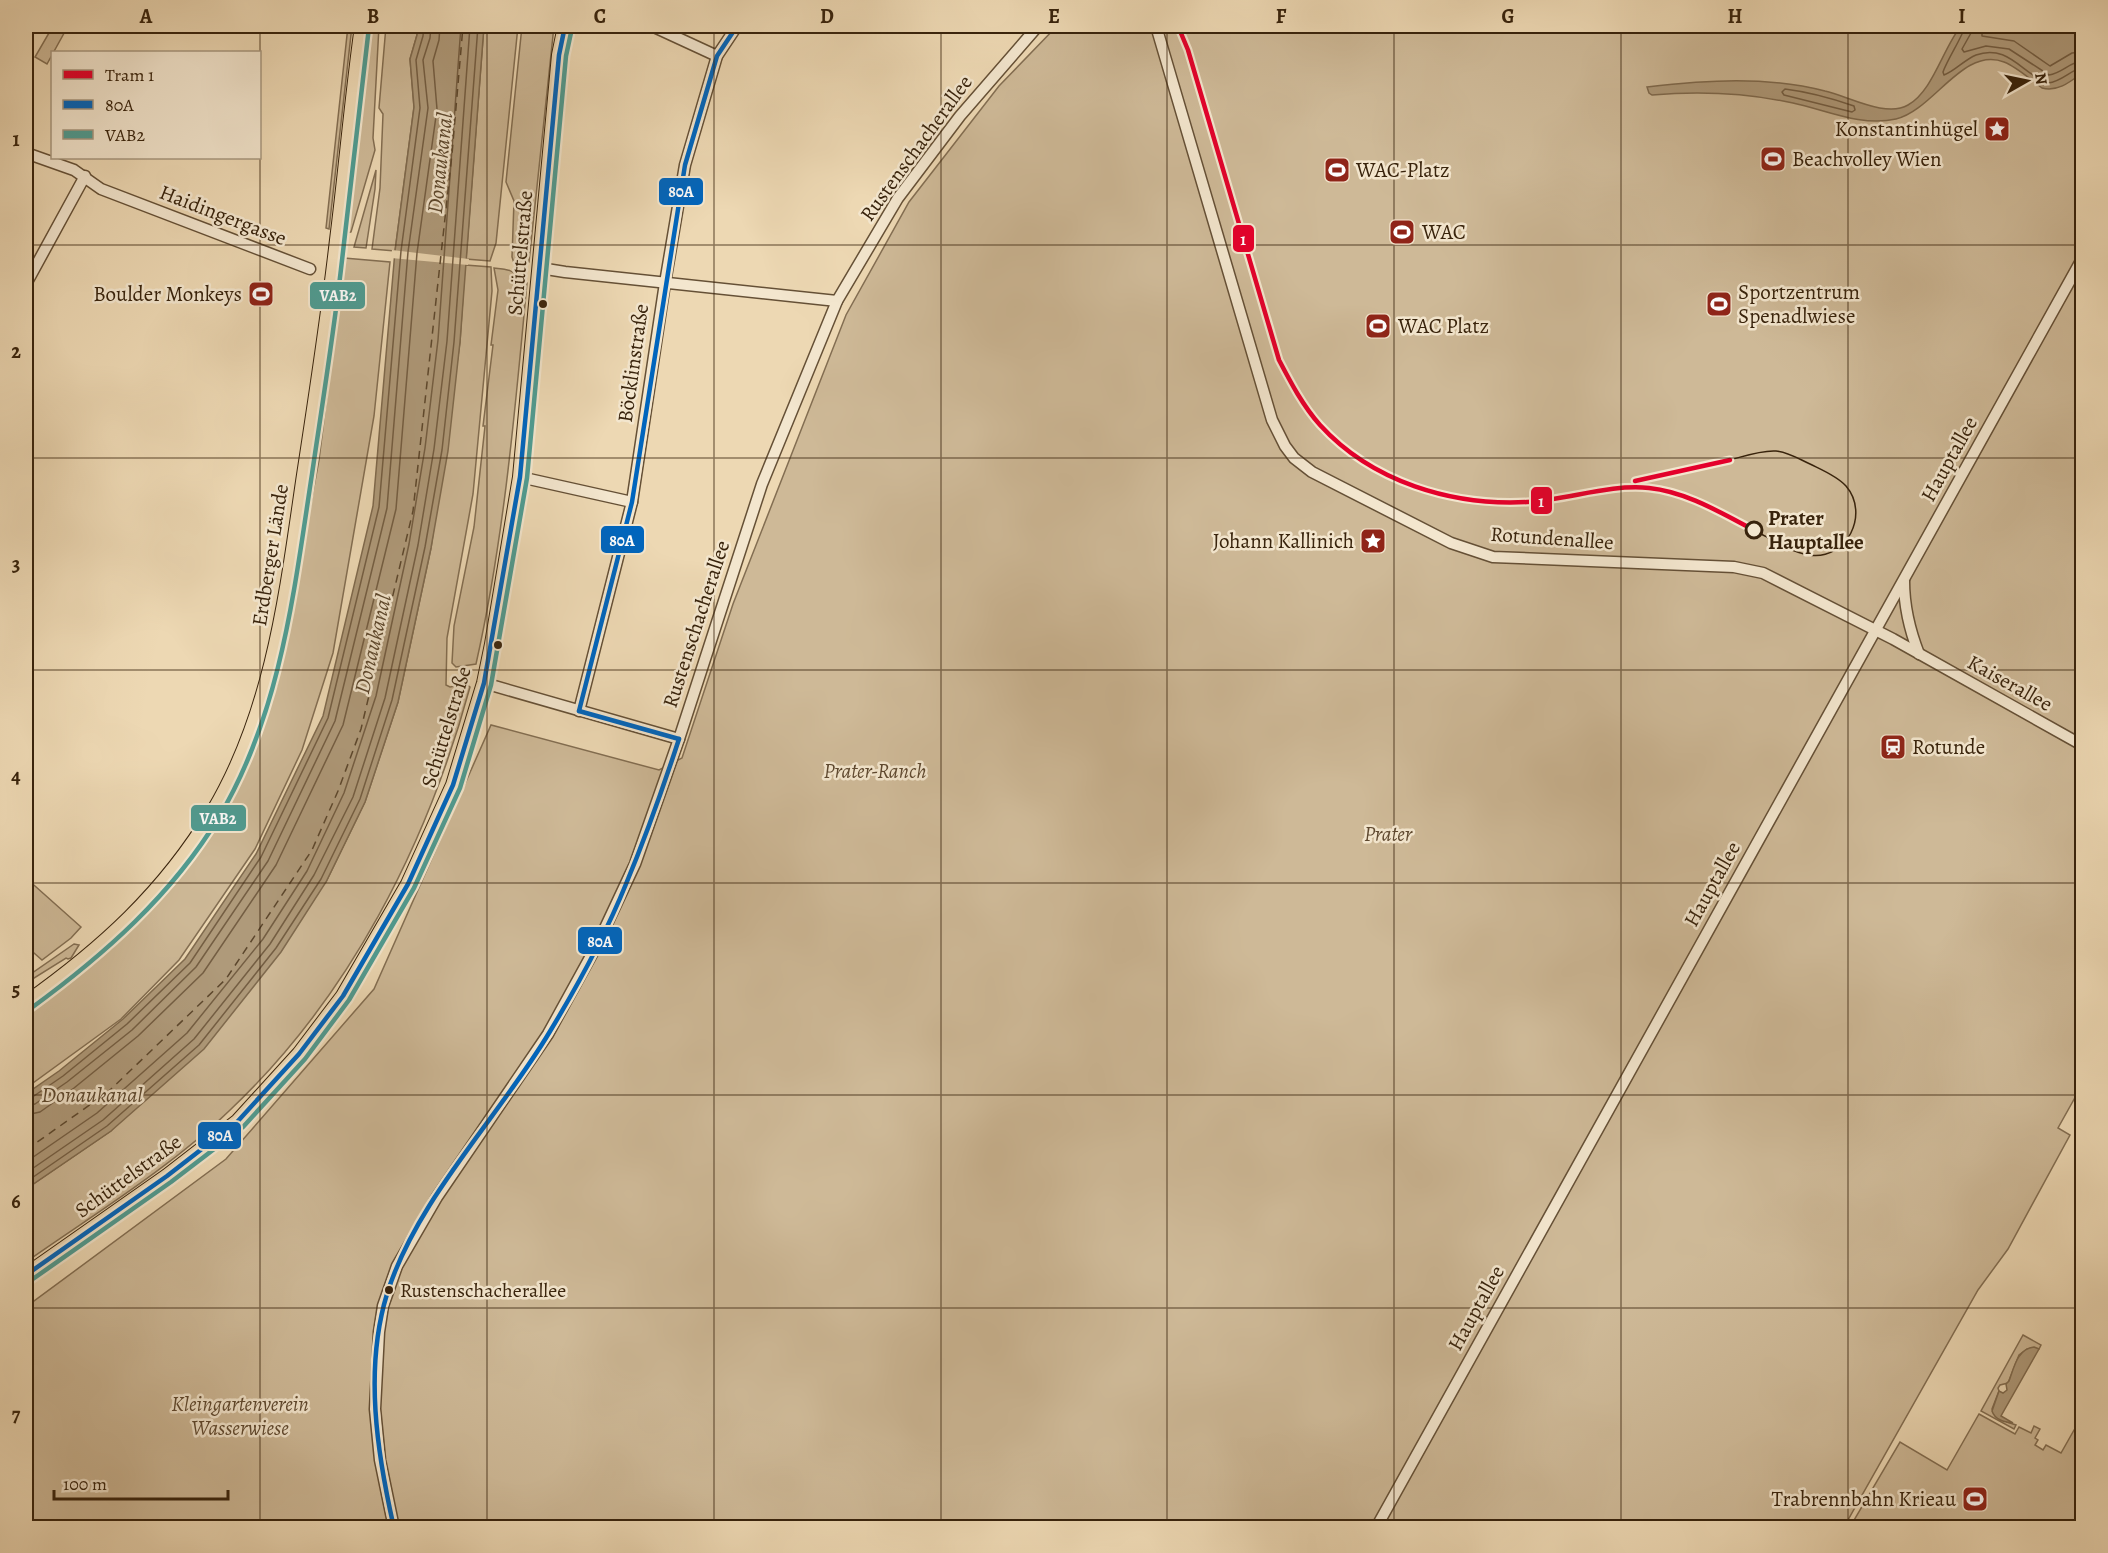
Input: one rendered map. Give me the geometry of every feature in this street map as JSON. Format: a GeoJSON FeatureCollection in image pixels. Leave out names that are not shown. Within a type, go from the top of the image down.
{"type":"FeatureCollection","features":[{"type":"Feature","properties":{"kind":"main road","name":"Erdberger Lände"},"geometry":{"type":"LineString","coordinates":[[26,1003],[59,980],[111,937],[144,905],[213,812],[253,728],[273,662],[293,548],[338,239],[362,26]]}},
{"type":"Feature","properties":{"kind":"main road","name":"Schüttelstraße"},"geometry":{"type":"LineString","coordinates":[[26,1275],[167,1176],[237,1121],[299,1054],[343,996],[408,884],[453,785],[484,683],[502,595],[520,477],[559,55],[565,26]]}},
{"type":"Feature","properties":{"kind":"street"},"geometry":{"type":"LineString","coordinates":[[652,26],[717,56]]}},
{"type":"Feature","properties":{"kind":"street","name":"Böcklinstraße"},"geometry":{"type":"LineString","coordinates":[[579,711],[632,502],[685,165],[717,56],[737,26]]}},
{"type":"Feature","properties":{"kind":"street","name":"Rustenschacherallee"},"geometry":{"type":"LineString","coordinates":[[394,1527],[381,1460],[375,1409],[379,1332],[383,1306],[397,1266],[437,1197],[549,1035],[592,955],[635,864],[679,739],[762,484],[837,301],[898,198],[960,116],[1038,26]]}},
{"type":"Feature","properties":{"kind":"street","name":"Rotundenallee"},"geometry":{"type":"LineString","coordinates":[[1156,26],[1272,420],[1284,446],[1294,458],[1312,471],[1369,502],[1451,543],[1492,557],[1734,567],[1763,573],[1876,630]]}},
{"type":"Feature","properties":{"kind":"street","name":"Haidingergasse"},"geometry":{"type":"LineString","coordinates":[[26,153],[74,170],[101,189],[310,269]]}},
{"type":"Feature","properties":{"kind":"street"},"geometry":{"type":"LineString","coordinates":[[26,284],[85,176]]}},
{"type":"Feature","properties":{"kind":"street","name":"Hauptallee"},"geometry":{"type":"LineString","coordinates":[[1376,1527],[2082,259]]}},
{"type":"Feature","properties":{"kind":"street"},"geometry":{"type":"LineString","coordinates":[[540,268],[837,301]]}},
{"type":"Feature","properties":{"kind":"street"},"geometry":{"type":"LineString","coordinates":[[520,477],[632,502]]}},
{"type":"Feature","properties":{"kind":"street"},"geometry":{"type":"LineString","coordinates":[[1904,579],[1907,614],[1912,637],[1920,654]]}},
{"type":"Feature","properties":{"kind":"street","name":"Kaiserallee"},"geometry":{"type":"LineString","coordinates":[[1876,630],[2082,746]]}},
{"type":"Feature","properties":{"kind":"street"},"geometry":{"type":"LineString","coordinates":[[484,683],[679,739]]}},
{"type":"Feature","properties":{"kind":"green space"},"geometry":{"type":"Polygon","coordinates":[[[53,26],[68,26],[54,51],[51,51],[47,64],[35,57],[53,26]]]}},
{"type":"Feature","properties":{"kind":"green space"},"geometry":{"type":"Polygon","coordinates":[[[348,26],[352,26],[329,229],[326,228],[348,26]]]}},
{"type":"Feature","properties":{"kind":"green space"},"geometry":{"type":"Polygon","coordinates":[[[369,26],[379,26],[373,138],[375,150],[351,232],[347,233],[369,26]]]}},
{"type":"Feature","properties":{"kind":"green space"},"geometry":{"type":"Polygon","coordinates":[[[386,26],[418,26],[410,59],[414,107],[395,251],[372,249],[380,188],[383,114],[379,108],[386,26]]]}},
{"type":"Feature","properties":{"kind":"green space"},"geometry":{"type":"Polygon","coordinates":[[[484,26],[518,26],[496,243],[490,261],[466,259],[484,26]]]}},
{"type":"Feature","properties":{"kind":"green space"},"geometry":{"type":"Polygon","coordinates":[[[522,26],[554,26],[529,262],[514,263],[512,257],[514,201],[506,182],[522,26]]]}},
{"type":"Feature","properties":{"kind":"green space","name":"Prater"},"geometry":{"type":"Polygon","coordinates":[[[1057,26],[2082,26],[2082,1085],[2058,1128],[2070,1135],[2008,1249],[1978,1290],[1844,1527],[26,1527],[26,1307],[226,1159],[374,989],[491,725],[659,770],[682,758],[733,604],[846,315],[909,202],[999,86],[1057,26]]]}},
{"type":"Feature","properties":{"kind":"green space"},"geometry":{"type":"Polygon","coordinates":[[[376,170],[366,248],[354,247],[376,170]]]}},
{"type":"Feature","properties":{"kind":"green space"},"geometry":{"type":"Polygon","coordinates":[[[344,258],[390,262],[374,416],[333,653],[302,750],[255,849],[179,960],[121,1019],[26,1088],[26,1014],[112,948],[205,844],[252,752],[277,684],[319,460],[344,258]]]}},
{"type":"Feature","properties":{"kind":"green space"},"geometry":{"type":"Polygon","coordinates":[[[465,265],[491,267],[492,291],[473,494],[447,638],[446,685],[450,687],[466,684],[470,687],[431,804],[406,861],[347,969],[272,1067],[229,1111],[182,1152],[26,1262],[26,1189],[111,1131],[326,882],[365,802],[398,702],[431,548],[460,342],[465,265]]]}},
{"type":"Feature","properties":{"kind":"green space"},"geometry":{"type":"Polygon","coordinates":[[[494,268],[509,270],[520,281],[527,283],[523,331],[508,475],[486,617],[476,664],[456,667],[452,663],[454,626],[474,527],[493,345],[491,345],[498,290],[494,268]]]}},
{"type":"Feature","properties":{"kind":"green space"},"geometry":{"type":"Polygon","coordinates":[[[26,878],[81,927],[71,938],[42,960],[26,946],[26,878]]]}},
{"type":"Feature","properties":{"kind":"green space"},"geometry":{"type":"Polygon","coordinates":[[[74,944],[79,945],[71,958],[66,958],[31,980],[28,976],[74,944]]]}},
{"type":"Feature","properties":{"kind":"green space"},"geometry":{"type":"Polygon","coordinates":[[[2023,1335],[2041,1345],[2039,1349],[2027,1349],[2019,1355],[2008,1383],[1998,1388],[1992,1409],[2007,1422],[2016,1425],[2014,1429],[1981,1411],[2023,1335]]]}},
{"type":"Feature","properties":{"kind":"green space","name":"Trabrennbahn Krieau"},"geometry":{"type":"Polygon","coordinates":[[[1979,1414],[2015,1434],[2019,1427],[2031,1433],[2034,1426],[2040,1429],[2035,1438],[2038,1440],[2035,1445],[2043,1450],[2046,1445],[2061,1453],[2082,1416],[2082,1453],[2075,1467],[2080,1470],[2082,1467],[2082,1527],[1850,1527],[1900,1442],[1947,1470],[1979,1414]]]}},
{"type":"Feature","properties":{"kind":"water","name":"Donaukanal"},"geometry":{"type":"Polygon","coordinates":[[[418,26],[484,26],[460,342],[448,451],[431,548],[398,702],[365,802],[326,882],[281,952],[204,1049],[111,1131],[26,1189],[26,1094],[59,1071],[123,1019],[185,959],[256,854],[323,716],[373,506],[395,251],[414,107],[410,59],[418,26]]]}},
{"type":"Feature","properties":{"kind":"water"},"geometry":{"type":"Polygon","coordinates":[[[1961,26],[2082,26],[2082,73],[2064,85],[2048,89],[2042,88],[2009,64],[1989,59],[1975,63],[1962,71],[1910,113],[1883,121],[1844,117],[1793,103],[1741,95],[1687,93],[1652,95],[1647,87],[1714,81],[1759,81],[1803,86],[1878,108],[1899,108],[1908,105],[1924,90],[1961,26]]]}},
{"type":"Feature","properties":{"kind":"water"},"geometry":{"type":"Polygon","coordinates":[[[2034,1347],[2039,1349],[2001,1416],[2013,1423],[2000,1420],[1992,1411],[1999,1391],[2003,1393],[2007,1390],[2006,1384],[2020,1355],[2034,1347]]]}},
{"type":"Feature","properties":{"kind":"pier"},"geometry":{"type":"Polygon","coordinates":[[[392,250],[469,259],[468,265],[391,258],[392,250]]]}},
{"type":"Feature","properties":{"kind":"ferry route"},"geometry":{"type":"LineString","coordinates":[[26,1150],[108,1092],[226,979],[312,850],[338,791],[361,729],[413,511],[452,154],[463,26]]}},
{"type":"Feature","properties":{"kind":"tram line","name":"1"},"geometry":{"type":"LineString","coordinates":[[1178,26],[1188,50],[1279,360],[1308,410],[1341,445],[1364,462],[1389,475],[1415,486],[1470,500],[1542,501],[1618,488],[1649,488],[1690,499],[1754,530]]}},
{"type":"Feature","properties":{"kind":"tram line"},"geometry":{"type":"LineString","coordinates":[[1730,460],[1765,451],[1785,453],[1834,476],[1846,486],[1853,497],[1856,509],[1855,522],[1844,543],[1834,551],[1822,555],[1809,555],[1781,545],[1754,530]]}},
{"type":"Feature","properties":{"kind":"tram line","name":"1"},"geometry":{"type":"LineString","coordinates":[[1635,481],[1730,460]]}},
{"type":"Feature","properties":{"kind":"transit line","name":"80A"},"geometry":{"type":"LineString","coordinates":[[26,1275],[167,1176],[238,1121],[299,1054],[343,996],[408,884],[453,785],[484,683],[520,477],[559,55],[565,26]]}},
{"type":"Feature","properties":{"kind":"transit line","name":"80A"},"geometry":{"type":"LineString","coordinates":[[579,711],[632,502],[685,165],[717,56],[737,26]]}},
{"type":"Feature","properties":{"kind":"transit line","name":"VAB2"},"geometry":{"type":"LineString","coordinates":[[30,1009],[110,945],[135,922],[180,872],[219,817],[240,777],[257,736],[282,650],[299,562],[345,239],[369,27]]}},
{"type":"Feature","properties":{"kind":"transit line","name":"VAB2"},"geometry":{"type":"LineString","coordinates":[[30,1281],[171,1182],[243,1127],[305,1059],[349,1000],[414,888],[460,788],[491,685],[527,478],[566,56],[572,28]]}},
{"type":"Feature","properties":{"kind":"transit line","name":"80A"},"geometry":{"type":"LineString","coordinates":[[579,711],[679,739]]}},
{"type":"Feature","properties":{"kind":"transit line","name":"80A"},"geometry":{"type":"LineString","coordinates":[[394,1528],[378,1441],[375,1381],[376,1352],[387,1294],[400,1259],[438,1192],[529,1064],[560,1015],[590,960],[633,866],[679,739]]}},
{"type":"Feature","properties":{"kind":"place","name":"Konstantinhügel"},"geometry":{"type":"Point","coordinates":[1997,129]}},
{"type":"Feature","properties":{"kind":"place","name":"Beachvolley Wien"},"geometry":{"type":"Point","coordinates":[1773,159]}},
{"type":"Feature","properties":{"kind":"place","name":"WAC-Platz"},"geometry":{"type":"Point","coordinates":[1337,170]}},
{"type":"Feature","properties":{"kind":"place","name":"WAC"},"geometry":{"type":"Point","coordinates":[1402,232]}},
{"type":"Feature","properties":{"kind":"place","name":"Boulder Monkeys"},"geometry":{"type":"Point","coordinates":[261,294]}},
{"type":"Feature","properties":{"kind":"place","name":"Sportzentrum Spenadlwiese"},"geometry":{"type":"Point","coordinates":[1719,304]}},
{"type":"Feature","properties":{"kind":"place","name":"WAC Platz"},"geometry":{"type":"Point","coordinates":[1378,326]}},
{"type":"Feature","properties":{"kind":"place","name":"Prater Hauptallee"},"geometry":{"type":"Point","coordinates":[1754,530]}},
{"type":"Feature","properties":{"kind":"place","name":"Johann Kallinich"},"geometry":{"type":"Point","coordinates":[1373,541]}},
{"type":"Feature","properties":{"kind":"place","name":"Rotunde"},"geometry":{"type":"Point","coordinates":[1893,747]}},
{"type":"Feature","properties":{"kind":"place","name":"Rustenschacherallee"},"geometry":{"type":"Point","coordinates":[389,1290]}},
{"type":"Feature","properties":{"kind":"place","name":"Trabrennbahn Krieau"},"geometry":{"type":"Point","coordinates":[1975,1499]}},
{"type":"Feature","properties":{"kind":"park label","name":"Prater-Ranch"},"geometry":{"type":"Point","coordinates":[875,771]}},
{"type":"Feature","properties":{"kind":"park label","name":"Kleingartenverein Wasserwiese"},"geometry":{"type":"Point","coordinates":[240,1416]}}]}
